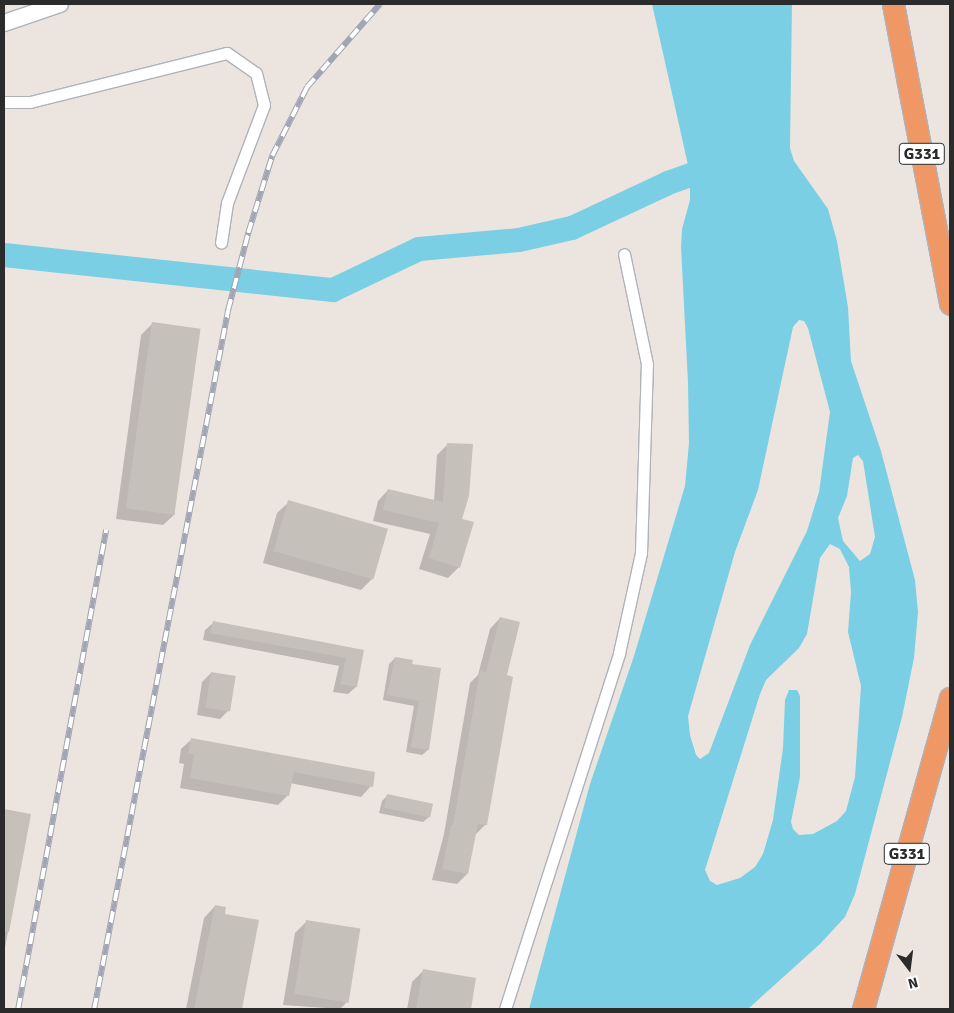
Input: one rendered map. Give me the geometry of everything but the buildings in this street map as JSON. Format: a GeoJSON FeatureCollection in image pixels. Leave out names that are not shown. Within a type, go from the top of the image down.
{"type":"FeatureCollection","features":[{"type":"Feature","properties":{"kind":"highway","name":"G331"},"geometry":{"type":"LineString","coordinates":[[893,4],[950,304]]}},
{"type":"Feature","properties":{"kind":"highway","name":"G331"},"geometry":{"type":"LineString","coordinates":[[863,1009],[950,698]]}},
{"type":"Feature","properties":{"kind":"main road"},"geometry":{"type":"LineString","coordinates":[[4,23],[60,4]]}},
{"type":"Feature","properties":{"kind":"street"},"geometry":{"type":"LineString","coordinates":[[4,102],[30,102],[227,53],[256,73],[264,105],[227,203],[221,243]]}},
{"type":"Feature","properties":{"kind":"street"},"geometry":{"type":"LineString","coordinates":[[505,1009],[619,653],[642,553],[647,364],[624,254]]}},
{"type":"Feature","properties":{"kind":"water"},"geometry":{"type":"Polygon","coordinates":[[[652,4],[792,4],[790,148],[794,161],[828,209],[837,241],[848,307],[851,361],[881,451],[915,580],[918,612],[914,658],[902,717],[855,894],[845,917],[820,944],[748,1009],[529,1009],[590,784],[634,656],[685,486],[689,443],[688,383],[681,247],[682,229],[690,200],[690,174],[652,4]],[[799,320],[793,327],[758,490],[735,552],[688,716],[690,735],[696,755],[700,759],[709,753],[750,645],[807,531],[819,492],[830,412],[808,328],[804,321],[799,320]],[[858,455],[853,458],[847,496],[838,518],[843,541],[860,561],[870,554],[875,537],[863,461],[858,455]],[[830,544],[820,558],[807,634],[799,648],[766,680],[760,694],[705,870],[710,881],[717,885],[740,878],[755,867],[763,854],[773,820],[783,748],[785,700],[789,690],[797,690],[800,696],[800,777],[791,822],[793,829],[799,835],[813,834],[837,821],[846,811],[855,777],[861,686],[848,632],[851,592],[849,567],[840,549],[830,544]]]}},
{"type":"Feature","properties":{"kind":"waterway"},"geometry":{"type":"LineString","coordinates":[[4,255],[333,290],[419,249],[519,240],[572,228],[668,183],[721,164]]}},
{"type":"Feature","properties":{"kind":"railway"},"geometry":{"type":"LineString","coordinates":[[94,1009],[228,310],[248,233],[272,156],[307,87],[380,4]]}},
{"type":"Feature","properties":{"kind":"railway"},"geometry":{"type":"LineString","coordinates":[[18,1009],[106,530]]}}]}
